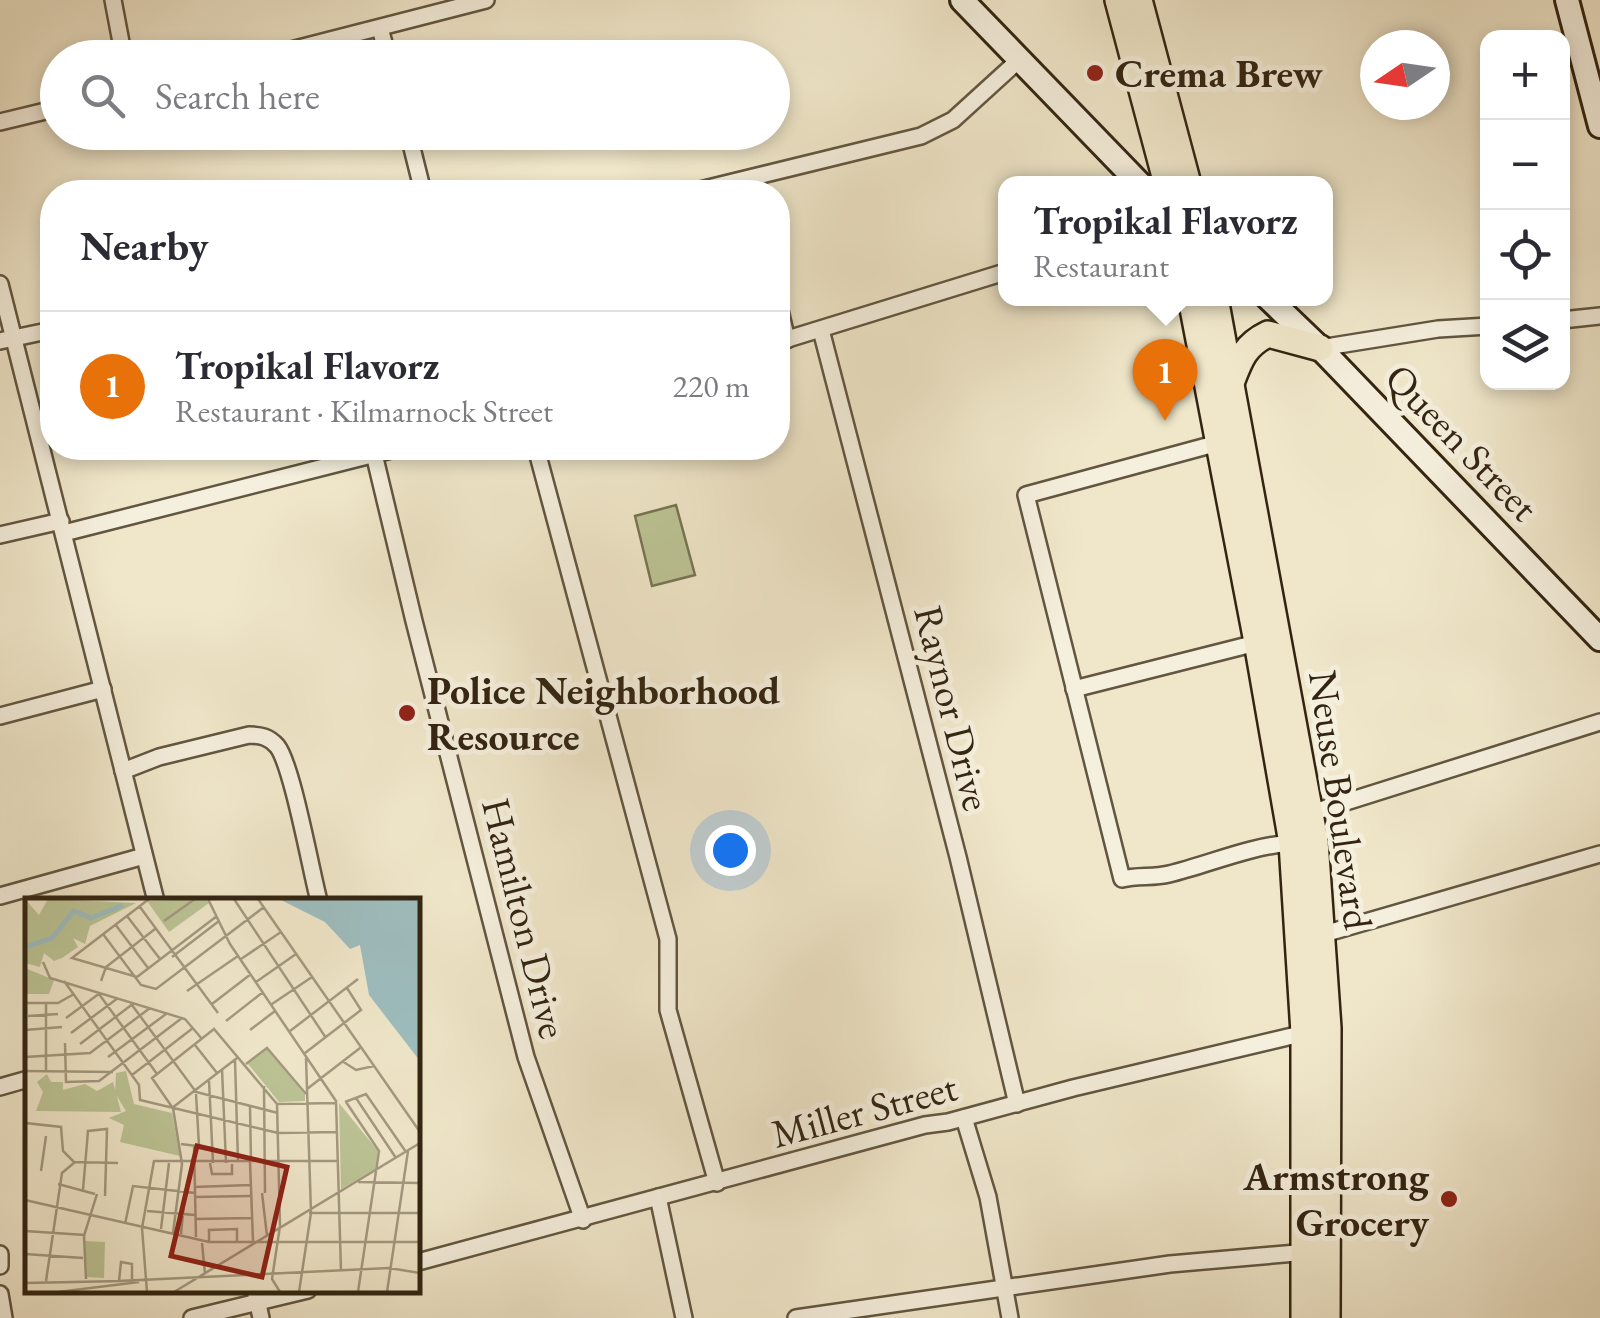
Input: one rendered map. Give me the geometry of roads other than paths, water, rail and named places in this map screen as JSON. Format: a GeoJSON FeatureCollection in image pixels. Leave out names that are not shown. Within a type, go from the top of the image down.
{"type":"FeatureCollection","features":[{"type":"Feature","properties":{"kind":"main road"},"geometry":{"type":"LineString","coordinates":[[1118,0],[1165,176]]}},
{"type":"Feature","properties":{"kind":"main road"},"geometry":{"type":"LineString","coordinates":[[1139,0],[1186,176]]}},
{"type":"Feature","properties":{"kind":"main road","name":"Neuse Boulevard"},"geometry":{"type":"LineString","coordinates":[[1192,306],[1218,444],[1311,812],[1324,934],[1316,1031],[1316,1251],[1328,1318]]}},
{"type":"Feature","properties":{"kind":"main road","name":"Neuse Boulevard"},"geometry":{"type":"LineString","coordinates":[[1217,306],[1269,640],[1316,1031]]}},
{"type":"Feature","properties":{"kind":"main road"},"geometry":{"type":"LineString","coordinates":[[1231,383],[1242,354],[1252,342],[1268,334],[1320,348]]}},
{"type":"Feature","properties":{"kind":"main road","name":"Neuse Boulevard"},"geometry":{"type":"LineString","coordinates":[[1304,1318],[1316,1251]]}},
{"type":"Feature","properties":{"kind":"street"},"geometry":{"type":"LineString","coordinates":[[112,0],[120,40]]}},
{"type":"Feature","properties":{"kind":"street"},"geometry":{"type":"LineString","coordinates":[[332,40],[486,0]]}},
{"type":"Feature","properties":{"kind":"street"},"geometry":{"type":"LineString","coordinates":[[962,0],[1132,176]]}},
{"type":"Feature","properties":{"kind":"street"},"geometry":{"type":"LineString","coordinates":[[1567,0],[1600,126]]}},
{"type":"Feature","properties":{"kind":"street"},"geometry":{"type":"LineString","coordinates":[[380,28],[383,40]]}},
{"type":"Feature","properties":{"kind":"street"},"geometry":{"type":"LineString","coordinates":[[765,180],[922,136],[953,120],[1020,59]]}},
{"type":"Feature","properties":{"kind":"street"},"geometry":{"type":"LineString","coordinates":[[0,122],[40,112]]}},
{"type":"Feature","properties":{"kind":"street"},"geometry":{"type":"LineString","coordinates":[[412,150],[420,180]]}},
{"type":"Feature","properties":{"kind":"street"},"geometry":{"type":"LineString","coordinates":[[790,339],[998,274]]}},
{"type":"Feature","properties":{"kind":"street"},"geometry":{"type":"LineString","coordinates":[[0,284],[7,341],[40,453]]}},
{"type":"Feature","properties":{"kind":"street","name":"Queen Street"},"geometry":{"type":"LineString","coordinates":[[1276,306],[1600,639]]}},
{"type":"Feature","properties":{"kind":"street"},"geometry":{"type":"LineString","coordinates":[[1570,319],[1600,316]]}},
{"type":"Feature","properties":{"kind":"street"},"geometry":{"type":"LineString","coordinates":[[1320,348],[1438,329],[1480,326]]}},
{"type":"Feature","properties":{"kind":"street","name":"Raynor Drive"},"geometry":{"type":"LineString","coordinates":[[821,330],[953,838],[1017,1104]]}},
{"type":"Feature","properties":{"kind":"street"},"geometry":{"type":"LineString","coordinates":[[7,341],[40,333]]}},
{"type":"Feature","properties":{"kind":"street"},"geometry":{"type":"LineString","coordinates":[[1218,444],[1026,495],[1122,879],[1140,874],[1164,876],[1268,845],[1292,844]]}},
{"type":"Feature","properties":{"kind":"street"},"geometry":{"type":"LineString","coordinates":[[42,460],[155,898]]}},
{"type":"Feature","properties":{"kind":"street"},"geometry":{"type":"LineString","coordinates":[[0,535],[62,527],[348,460]]}},
{"type":"Feature","properties":{"kind":"street","name":"Hamilton Drive"},"geometry":{"type":"LineString","coordinates":[[375,460],[526,1057],[583,1220]]}},
{"type":"Feature","properties":{"kind":"street"},"geometry":{"type":"LineString","coordinates":[[539,460],[668,939],[668,1010],[717,1183]]}},
{"type":"Feature","properties":{"kind":"street"},"geometry":{"type":"LineString","coordinates":[[1074,689],[1269,640]]}},
{"type":"Feature","properties":{"kind":"street"},"geometry":{"type":"LineString","coordinates":[[0,716],[103,689]]}},
{"type":"Feature","properties":{"kind":"street"},"geometry":{"type":"LineString","coordinates":[[1311,812],[1600,722]]}},
{"type":"Feature","properties":{"kind":"street"},"geometry":{"type":"LineString","coordinates":[[123,771],[159,757],[249,735],[274,742],[287,767],[318,898]]}},
{"type":"Feature","properties":{"kind":"street"},"geometry":{"type":"LineString","coordinates":[[1324,934],[1600,854]]}},
{"type":"Feature","properties":{"kind":"street"},"geometry":{"type":"LineString","coordinates":[[0,896],[144,856]]}},
{"type":"Feature","properties":{"kind":"street","name":"Miller Street"},"geometry":{"type":"LineString","coordinates":[[420,1261],[926,1125],[1316,1031]]}},
{"type":"Feature","properties":{"kind":"street"},"geometry":{"type":"LineString","coordinates":[[0,1088],[25,1080]]}},
{"type":"Feature","properties":{"kind":"street"},"geometry":{"type":"LineString","coordinates":[[964,1118],[988,1197],[1010,1318]]}},
{"type":"Feature","properties":{"kind":"street"},"geometry":{"type":"LineString","coordinates":[[658,1196],[684,1318]]}},
{"type":"Feature","properties":{"kind":"street"},"geometry":{"type":"LineString","coordinates":[[796,1318],[1170,1264],[1316,1251]]}},
{"type":"Feature","properties":{"kind":"street"},"geometry":{"type":"LineString","coordinates":[[0,1254],[0,1266]]}},
{"type":"Feature","properties":{"kind":"street"},"geometry":{"type":"LineString","coordinates":[[192,1318],[297,1293]]}},
{"type":"Feature","properties":{"kind":"street"},"geometry":{"type":"LineString","coordinates":[[0,1294],[4,1318]]}},
{"type":"Feature","properties":{"kind":"place","name":"Crema Brew"},"geometry":{"type":"Point","coordinates":[1095,73]}},
{"type":"Feature","properties":{"kind":"place","name":"Tropikal Flavorz"},"geometry":{"type":"Point","coordinates":[1165,421]}},
{"type":"Feature","properties":{"kind":"place","name":"Police Neighborhood Resource"},"geometry":{"type":"Point","coordinates":[407,713]}},
{"type":"Feature","properties":{"kind":"place","name":"Armstrong Grocery"},"geometry":{"type":"Point","coordinates":[1449,1199]}}]}
